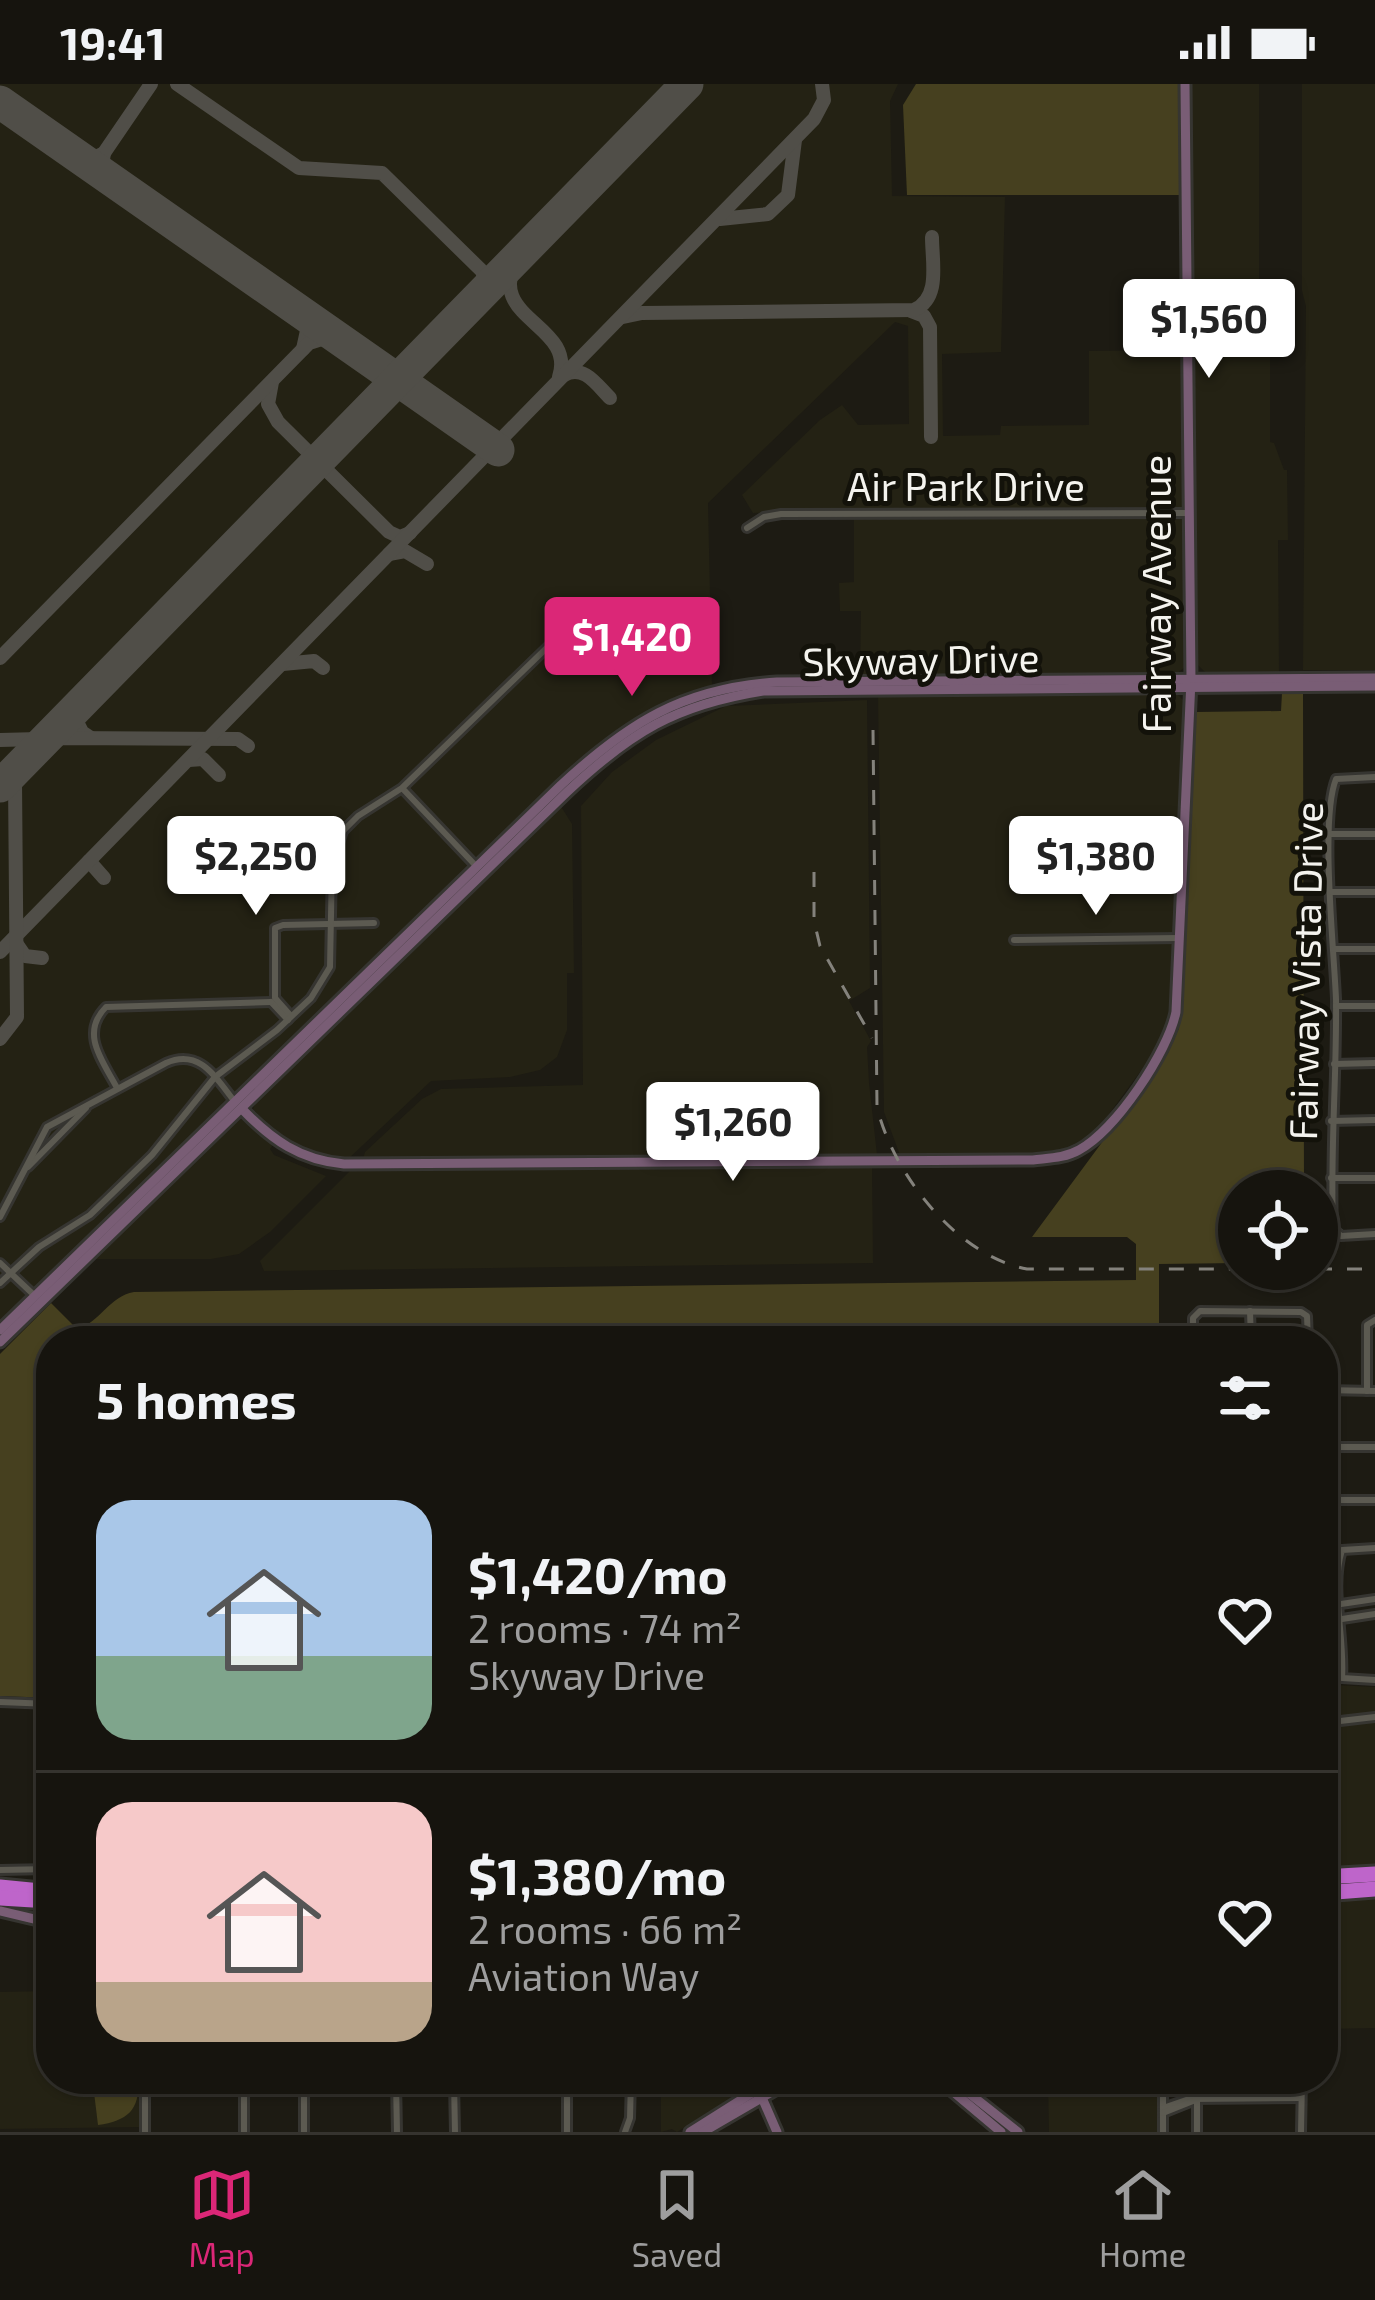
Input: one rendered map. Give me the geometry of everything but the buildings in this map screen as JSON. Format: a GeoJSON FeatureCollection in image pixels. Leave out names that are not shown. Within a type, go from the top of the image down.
{"type":"FeatureCollection","features":[{"type":"Feature","properties":{"kind":"highway"},"geometry":{"type":"LineString","coordinates":[[1338,1876],[1375,1874]]}},
{"type":"Feature","properties":{"kind":"highway"},"geometry":{"type":"LineString","coordinates":[[0,1887],[36,1891]]}},
{"type":"Feature","properties":{"kind":"highway"},"geometry":{"type":"LineString","coordinates":[[1338,1892],[1375,1889]]}},
{"type":"Feature","properties":{"kind":"highway"},"geometry":{"type":"LineString","coordinates":[[0,1898],[36,1901]]}},
{"type":"Feature","properties":{"kind":"street","name":"Fairway Avenue"},"geometry":{"type":"LineString","coordinates":[[238,1105],[284,1146],[313,1159],[343,1164],[1046,1159],[1081,1149],[1102,1132],[1151,1068],[1172,1030],[1191,684],[1185,84]]}},
{"type":"Feature","properties":{"kind":"street","name":"Air Park Drive"},"geometry":{"type":"LineString","coordinates":[[747,528],[764,517],[781,514],[1188,513]]}},
{"type":"Feature","properties":{"kind":"street"},"geometry":{"type":"LineString","coordinates":[[0,1283],[39,1247],[90,1216],[152,1155],[215,1077],[290,1018],[327,976],[333,952],[332,863],[340,838],[358,817],[401,788],[560,635],[578,626]]}},
{"type":"Feature","properties":{"kind":"street","name":"Skyway Drive"},"geometry":{"type":"LineString","coordinates":[[0,1342],[603,746],[651,714],[700,694],[777,682],[1375,682]]}},
{"type":"Feature","properties":{"kind":"street","name":"Fairway Vista Drive"},"geometry":{"type":"LineString","coordinates":[[1331,1170],[1336,1006],[1331,834],[1336,779],[1375,777]]}},
{"type":"Feature","properties":{"kind":"street"},"geometry":{"type":"LineString","coordinates":[[401,788],[480,870]]}},
{"type":"Feature","properties":{"kind":"street"},"geometry":{"type":"LineString","coordinates":[[1331,834],[1375,834]]}},
{"type":"Feature","properties":{"kind":"street"},"geometry":{"type":"LineString","coordinates":[[1331,892],[1375,892]]}},
{"type":"Feature","properties":{"kind":"street"},"geometry":{"type":"LineString","coordinates":[[290,1018],[273,1000],[275,928],[374,923]]}},
{"type":"Feature","properties":{"kind":"street"},"geometry":{"type":"LineString","coordinates":[[1013,940],[1179,938]]}},
{"type":"Feature","properties":{"kind":"street"},"geometry":{"type":"LineString","coordinates":[[1334,950],[1375,949]]}},
{"type":"Feature","properties":{"kind":"street"},"geometry":{"type":"LineString","coordinates":[[117,1088],[93,1041],[95,1022],[106,1007],[273,1000]]}},
{"type":"Feature","properties":{"kind":"street"},"geometry":{"type":"LineString","coordinates":[[1336,1006],[1375,1006]]}},
{"type":"Feature","properties":{"kind":"street"},"geometry":{"type":"LineString","coordinates":[[0,1217],[47,1127],[117,1088],[185,1057],[200,1061],[238,1105]]}},
{"type":"Feature","properties":{"kind":"street"},"geometry":{"type":"LineString","coordinates":[[1334,1064],[1375,1064]]}},
{"type":"Feature","properties":{"kind":"street"},"geometry":{"type":"LineString","coordinates":[[22,1173],[93,1101]]}},
{"type":"Feature","properties":{"kind":"street"},"geometry":{"type":"LineString","coordinates":[[1331,1121],[1375,1120]]}},
{"type":"Feature","properties":{"kind":"street"},"geometry":{"type":"LineString","coordinates":[[1338,1178],[1375,1178]]}},
{"type":"Feature","properties":{"kind":"street","name":"Fairway Vista Drive"},"geometry":{"type":"LineString","coordinates":[[1338,1234],[1375,1234]]}},
{"type":"Feature","properties":{"kind":"street"},"geometry":{"type":"LineString","coordinates":[[0,1262],[39,1299]]}},
{"type":"Feature","properties":{"kind":"street","name":"Skyway Drive"},"geometry":{"type":"LineString","coordinates":[[0,1330],[39,1299]]}},
{"type":"Feature","properties":{"kind":"street"},"geometry":{"type":"LineString","coordinates":[[1250,1311],[1250,1326]]}},
{"type":"Feature","properties":{"kind":"street"},"geometry":{"type":"LineString","coordinates":[[1194,1326],[1195,1313],[1250,1311],[1305,1313],[1306,1326]]}},
{"type":"Feature","properties":{"kind":"street"},"geometry":{"type":"LineString","coordinates":[[1338,1390],[1371,1391],[1372,1321]]}},
{"type":"Feature","properties":{"kind":"street"},"geometry":{"type":"LineString","coordinates":[[1338,1447],[1375,1447]]}},
{"type":"Feature","properties":{"kind":"street"},"geometry":{"type":"LineString","coordinates":[[1338,1500],[1375,1500]]}},
{"type":"Feature","properties":{"kind":"street"},"geometry":{"type":"LineString","coordinates":[[1375,1548],[1342,1550],[1338,1566],[1342,1678],[1375,1680]]}},
{"type":"Feature","properties":{"kind":"street"},"geometry":{"type":"LineString","coordinates":[[1341,1604],[1375,1599]]}},
{"type":"Feature","properties":{"kind":"street"},"geometry":{"type":"LineString","coordinates":[[1342,1619],[1375,1614]]}},
{"type":"Feature","properties":{"kind":"street"},"geometry":{"type":"LineString","coordinates":[[0,1702],[36,1704]]}},
{"type":"Feature","properties":{"kind":"street"},"geometry":{"type":"LineString","coordinates":[[1338,1722],[1375,1717]]}},
{"type":"Feature","properties":{"kind":"street"},"geometry":{"type":"LineString","coordinates":[[0,1870],[36,1869]]}},
{"type":"Feature","properties":{"kind":"street"},"geometry":{"type":"LineString","coordinates":[[0,1911],[36,1919]]}},
{"type":"Feature","properties":{"kind":"street"},"geometry":{"type":"LineString","coordinates":[[145,2094],[145,2132]]}},
{"type":"Feature","properties":{"kind":"street"},"geometry":{"type":"LineString","coordinates":[[244,2094],[244,2132]]}},
{"type":"Feature","properties":{"kind":"street"},"geometry":{"type":"LineString","coordinates":[[292,2132],[304,2132],[304,2094]]}},
{"type":"Feature","properties":{"kind":"street"},"geometry":{"type":"LineString","coordinates":[[396,2094],[397,2132]]}},
{"type":"Feature","properties":{"kind":"street"},"geometry":{"type":"LineString","coordinates":[[454,2094],[454,2132]]}},
{"type":"Feature","properties":{"kind":"street"},"geometry":{"type":"LineString","coordinates":[[567,2094],[567,2132]]}},
{"type":"Feature","properties":{"kind":"street"},"geometry":{"type":"LineString","coordinates":[[625,2132],[631,2094]]}},
{"type":"Feature","properties":{"kind":"street"},"geometry":{"type":"LineString","coordinates":[[690,2132],[757,2094]]}},
{"type":"Feature","properties":{"kind":"street"},"geometry":{"type":"LineString","coordinates":[[704,2132],[758,2094]]}},
{"type":"Feature","properties":{"kind":"street"},"geometry":{"type":"LineString","coordinates":[[759,2094],[777,2132]]}},
{"type":"Feature","properties":{"kind":"street"},"geometry":{"type":"LineString","coordinates":[[956,2094],[1000,2132]]}},
{"type":"Feature","properties":{"kind":"street"},"geometry":{"type":"LineString","coordinates":[[971,2094],[1018,2132]]}},
{"type":"Feature","properties":{"kind":"street"},"geometry":{"type":"LineString","coordinates":[[1163,2094],[1163,2132]]}},
{"type":"Feature","properties":{"kind":"street"},"geometry":{"type":"LineString","coordinates":[[1197,2094],[1197,2132]]}},
{"type":"Feature","properties":{"kind":"street"},"geometry":{"type":"LineString","coordinates":[[1301,2094],[1301,2132]]}},
{"type":"Feature","properties":{"kind":"street"},"geometry":{"type":"LineString","coordinates":[[1163,2111],[1197,2098],[1301,2098]]}},
{"type":"Feature","properties":{"kind":"shaded area"},"geometry":{"type":"Polygon","coordinates":[[[0,84],[898,84],[890,101],[892,196],[1005,197],[1001,352],[942,354],[943,436],[1000,435],[1001,426],[1089,425],[1089,351],[1183,350],[1185,667],[1176,674],[860,677],[861,611],[840,611],[839,583],[854,582],[854,509],[753,513],[742,495],[842,405],[858,425],[909,424],[908,326],[895,322],[708,503],[712,686],[667,701],[594,747],[0,1325],[0,84]]]}},
{"type":"Feature","properties":{"kind":"shaded area"},"geometry":{"type":"Polygon","coordinates":[[[916,84],[1180,84],[1179,195],[907,195],[903,105],[916,84]]]}},
{"type":"Feature","properties":{"kind":"shaded area"},"geometry":{"type":"Polygon","coordinates":[[[1191,84],[1259,84],[1259,343],[1270,343],[1270,442],[1287,470],[1288,540],[1278,540],[1279,672],[1206,673],[1197,664],[1191,84]]]}},
{"type":"Feature","properties":{"kind":"shaded area"},"geometry":{"type":"Polygon","coordinates":[[[1302,84],[1375,84],[1375,670],[1303,670],[1306,306],[1302,291],[1302,84]]]}},
{"type":"Feature","properties":{"kind":"shaded area"},"geometry":{"type":"Polygon","coordinates":[[[1175,692],[1185,702],[1170,1020],[1162,1042],[1098,1129],[1076,1147],[1039,1154],[900,1155],[884,1112],[878,694],[1175,692]]]}},
{"type":"Feature","properties":{"kind":"shaded area"},"geometry":{"type":"Polygon","coordinates":[[[1282,693],[1303,693],[1304,1170],[1218,1170],[1218,1263],[1159,1264],[1159,1326],[83,1326],[134,1292],[1136,1280],[1136,1244],[1127,1237],[1032,1237],[1168,1053],[1179,1028],[1196,712],[1281,711],[1282,693]]]}},
{"type":"Feature","properties":{"kind":"shaded area"},"geometry":{"type":"Polygon","coordinates":[[[867,700],[870,988],[849,1001],[871,1041],[867,1047],[877,1155],[363,1159],[422,1099],[441,1089],[583,1085],[581,806],[612,772],[656,740],[726,706],[867,700]]]}},
{"type":"Feature","properties":{"kind":"shaded area"},"geometry":{"type":"Polygon","coordinates":[[[560,805],[572,824],[574,973],[567,973],[567,1030],[557,1057],[540,1070],[510,1077],[431,1081],[347,1160],[295,1146],[272,1130],[253,1109],[257,1099],[560,805]]]}},
{"type":"Feature","properties":{"kind":"shaded area"},"geometry":{"type":"Polygon","coordinates":[[[240,1118],[273,1145],[274,1155],[326,1176],[270,1232],[239,1254],[211,1259],[92,1259],[240,1118]]]}},
{"type":"Feature","properties":{"kind":"shaded area"},"geometry":{"type":"Polygon","coordinates":[[[872,1166],[873,1263],[264,1271],[260,1261],[351,1170],[872,1166]]]}},
{"type":"Feature","properties":{"kind":"shaded area"},"geometry":{"type":"Polygon","coordinates":[[[51,1303],[74,1326],[36,1326],[36,1697],[0,1696],[0,1354],[51,1303]]]}},
{"type":"Feature","properties":{"kind":"shaded area"},"geometry":{"type":"Polygon","coordinates":[[[1338,1685],[1375,1687],[1375,1866],[1338,1867],[1338,1685]]]}},
{"type":"Feature","properties":{"kind":"shaded area"},"geometry":{"type":"Polygon","coordinates":[[[1375,1899],[1375,2028],[1338,2029],[1338,1900],[1375,1899]]]}},
{"type":"Feature","properties":{"kind":"shaded area"},"geometry":{"type":"Polygon","coordinates":[[[36,1991],[36,2094],[140,2094],[139,2127],[0,2129],[0,1992],[36,1991]]]}},
{"type":"Feature","properties":{"kind":"shaded area"},"geometry":{"type":"Polygon","coordinates":[[[94,2094],[137,2094],[130,2112],[98,2125],[94,2094]]]}},
{"type":"Feature","properties":{"kind":"shaded area"},"geometry":{"type":"Polygon","coordinates":[[[661,2094],[737,2094],[677,2132],[661,2132],[661,2094]]]}},
{"type":"Feature","properties":{"kind":"shaded area"},"geometry":{"type":"Polygon","coordinates":[[[1048,2094],[1158,2094],[1158,2132],[1049,2132],[1048,2094]]]}},
{"type":"Feature","properties":{"kind":"taxiway"},"geometry":{"type":"LineString","coordinates":[[79,156],[92,159],[104,153],[151,84]]}},
{"type":"Feature","properties":{"kind":"taxiway"},"geometry":{"type":"LineString","coordinates":[[177,84],[299,168],[382,173],[482,271],[486,284],[477,298]]}},
{"type":"Feature","properties":{"kind":"taxiway"},"geometry":{"type":"LineString","coordinates":[[0,952],[814,119],[824,100],[822,84]]}},
{"type":"Feature","properties":{"kind":"taxiway"},"geometry":{"type":"LineString","coordinates":[[720,219],[768,214],[788,195],[795,140]]}},
{"type":"Feature","properties":{"kind":"taxiway"},"geometry":{"type":"LineString","coordinates":[[104,153],[102,166],[109,178]]}},
{"type":"Feature","properties":{"kind":"taxiway"},"geometry":{"type":"LineString","coordinates":[[623,317],[914,310],[932,288],[932,237]]}},
{"type":"Feature","properties":{"kind":"taxiway"},"geometry":{"type":"LineString","coordinates":[[520,255],[511,276],[511,293],[555,344],[561,359],[559,377]]}},
{"type":"Feature","properties":{"kind":"taxiway"},"geometry":{"type":"LineString","coordinates":[[293,307],[308,326],[303,349]]}},
{"type":"Feature","properties":{"kind":"taxiway"},"geometry":{"type":"LineString","coordinates":[[911,311],[924,316],[930,327],[931,437]]}},
{"type":"Feature","properties":{"kind":"taxiway"},"geometry":{"type":"LineString","coordinates":[[0,658],[309,343],[328,337],[344,343]]}},
{"type":"Feature","properties":{"kind":"taxiway"},"geometry":{"type":"LineString","coordinates":[[564,375],[584,374],[610,398]]}},
{"type":"Feature","properties":{"kind":"taxiway"},"geometry":{"type":"LineString","coordinates":[[272,382],[268,404],[278,422],[389,532],[400,537],[410,533]]}},
{"type":"Feature","properties":{"kind":"taxiway"},"geometry":{"type":"LineString","coordinates":[[389,554],[405,551],[427,564]]}},
{"type":"Feature","properties":{"kind":"taxiway"},"geometry":{"type":"LineString","coordinates":[[283,664],[314,661],[323,668]]}},
{"type":"Feature","properties":{"kind":"taxiway"},"geometry":{"type":"LineString","coordinates":[[85,698],[76,720],[91,738]]}},
{"type":"Feature","properties":{"kind":"taxiway"},"geometry":{"type":"LineString","coordinates":[[0,740],[39,739],[59,725]]}},
{"type":"Feature","properties":{"kind":"taxiway"},"geometry":{"type":"LineString","coordinates":[[37,748],[61,738],[238,739],[248,746]]}},
{"type":"Feature","properties":{"kind":"taxiway"},"geometry":{"type":"LineString","coordinates":[[189,760],[203,759],[219,775]]}},
{"type":"Feature","properties":{"kind":"taxiway"},"geometry":{"type":"LineString","coordinates":[[0,1039],[17,1017],[15,781],[24,761]]}},
{"type":"Feature","properties":{"kind":"taxiway"},"geometry":{"type":"LineString","coordinates":[[89,861],[104,878]]}},
{"type":"Feature","properties":{"kind":"taxiway"},"geometry":{"type":"LineString","coordinates":[[16,943],[25,956],[42,958]]}},
{"type":"Feature","properties":{"kind":"runway"},"geometry":{"type":"LineString","coordinates":[[0,786],[687,84]]}},
{"type":"Feature","properties":{"kind":"runway"},"geometry":{"type":"LineString","coordinates":[[0,102],[498,450]]}},
{"type":"Feature","properties":{"kind":"railway"},"geometry":{"type":"LineString","coordinates":[[873,730],[877,1107],[897,1159],[913,1184],[953,1230],[976,1248],[1027,1269],[1218,1269]]}},
{"type":"Feature","properties":{"kind":"railway"},"geometry":{"type":"LineString","coordinates":[[814,872],[814,921],[820,946],[872,1038]]}},
{"type":"Feature","properties":{"kind":"railway"},"geometry":{"type":"LineString","coordinates":[[1338,1269],[1375,1269]]}}]}
